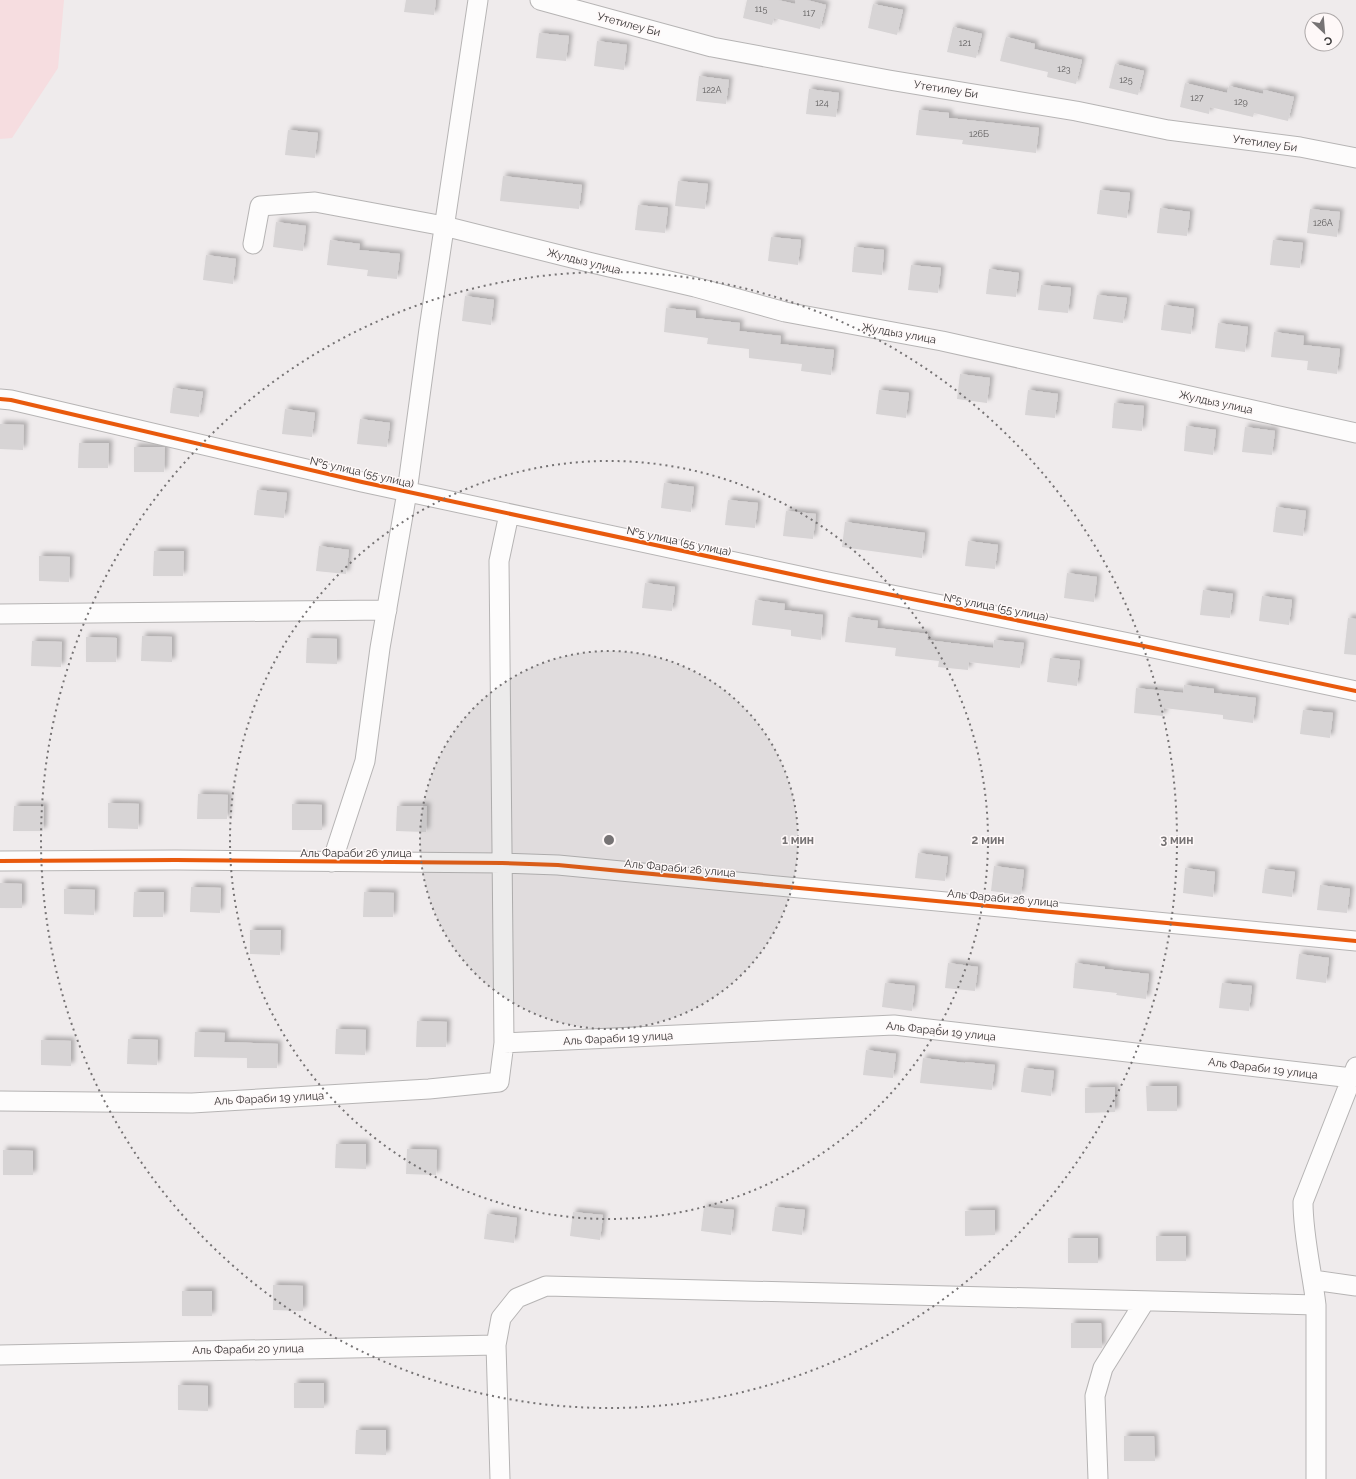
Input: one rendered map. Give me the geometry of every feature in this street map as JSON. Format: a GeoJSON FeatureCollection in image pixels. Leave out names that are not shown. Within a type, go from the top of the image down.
{"type":"FeatureCollection","features":[{"type":"Feature","properties":{"kind":"street"},"geometry":{"type":"LineString","coordinates":[[332,862],[365,761],[387,610],[407,492],[444,226],[478,0]]}},
{"type":"Feature","properties":{"kind":"street","name":"Утетилеу Би"},"geometry":{"type":"LineString","coordinates":[[540,0],[712,47],[889,80],[1076,111],[1168,130],[1300,148],[1356,158]]}},
{"type":"Feature","properties":{"kind":"street","name":"Жулдыз улица"},"geometry":{"type":"LineString","coordinates":[[253,244],[260,206],[315,202],[444,226],[695,287],[785,312],[942,341],[1356,432]]}},
{"type":"Feature","properties":{"kind":"street","name":"№5 улица (55 улица)"},"geometry":{"type":"LineString","coordinates":[[0,399],[11,400],[407,492],[509,514],[1356,691]]}},
{"type":"Feature","properties":{"kind":"street","name":"Аль Фараби 19 улица"},"geometry":{"type":"LineString","coordinates":[[0,1101],[192,1103],[429,1089],[499,1082],[504,1044],[499,561],[509,514]]}},
{"type":"Feature","properties":{"kind":"street"},"geometry":{"type":"LineString","coordinates":[[0,614],[387,610]]}},
{"type":"Feature","properties":{"kind":"street","name":"Аль Фараби 26 улица"},"geometry":{"type":"LineString","coordinates":[[0,861],[176,860],[502,863],[558,865],[1356,941]]}},
{"type":"Feature","properties":{"kind":"street","name":"Аль Фараби 19 улица"},"geometry":{"type":"LineString","coordinates":[[504,1044],[894,1025],[1354,1073]]}},
{"type":"Feature","properties":{"kind":"street"},"geometry":{"type":"LineString","coordinates":[[1316,1479],[1316,1305],[1303,1225],[1303,1202],[1354,1073]]}},
{"type":"Feature","properties":{"kind":"street"},"geometry":{"type":"LineString","coordinates":[[1313,1280],[1356,1286]]}},
{"type":"Feature","properties":{"kind":"street"},"geometry":{"type":"LineString","coordinates":[[500,1479],[496,1345],[502,1318],[517,1298],[546,1286],[1316,1305]]}},
{"type":"Feature","properties":{"kind":"street"},"geometry":{"type":"LineString","coordinates":[[1098,1479],[1095,1396],[1103,1368],[1145,1301]]}},
{"type":"Feature","properties":{"kind":"street","name":"Аль Фараби 20 улица"},"geometry":{"type":"LineString","coordinates":[[0,1355],[496,1345]]}},
{"type":"Feature","properties":{"kind":"shaded area"},"geometry":{"type":"Polygon","coordinates":[[[0,0],[64,0],[58,68],[12,138],[0,139],[0,0]]]}},
{"type":"Feature","properties":{"kind":"building"},"geometry":{"type":"Polygon","coordinates":[[[406,0],[436,0],[434,15],[404,12],[406,0]]]}},
{"type":"Feature","properties":{"kind":"building"},"geometry":{"type":"Polygon","coordinates":[[[747,0],[778,0],[795,4],[796,0],[807,0],[826,5],[820,29],[774,18],[772,25],[743,18],[747,0]]]}},
{"type":"Feature","properties":{"kind":"building"},"geometry":{"type":"Polygon","coordinates":[[[873,4],[903,10],[897,35],[868,28],[873,4]]]}},
{"type":"Feature","properties":{"kind":"building"},"geometry":{"type":"Polygon","coordinates":[[[953,27],[982,34],[976,58],[947,52],[953,27]]]}},
{"type":"Feature","properties":{"kind":"building"},"geometry":{"type":"Polygon","coordinates":[[[539,33],[569,36],[566,61],[536,58],[539,33]]]}},
{"type":"Feature","properties":{"kind":"building"},"geometry":{"type":"Polygon","coordinates":[[[1006,37],[1035,44],[1034,49],[1082,60],[1076,84],[1047,77],[1048,72],[1000,61],[1006,37]]]}},
{"type":"Feature","properties":{"kind":"building"},"geometry":{"type":"Polygon","coordinates":[[[597,41],[627,45],[624,70],[594,66],[597,41]]]}},
{"type":"Feature","properties":{"kind":"building"},"geometry":{"type":"Polygon","coordinates":[[[1115,64],[1144,71],[1138,95],[1109,88],[1115,64]]]}},
{"type":"Feature","properties":{"kind":"building"},"geometry":{"type":"Polygon","coordinates":[[[699,76],[729,80],[726,104],[696,101],[699,76]]]}},
{"type":"Feature","properties":{"kind":"building"},"geometry":{"type":"Polygon","coordinates":[[[1185,83],[1227,93],[1229,86],[1263,94],[1264,90],[1294,97],[1288,121],[1254,113],[1253,117],[1210,107],[1209,114],[1180,107],[1185,83]]]}},
{"type":"Feature","properties":{"kind":"building"},"geometry":{"type":"Polygon","coordinates":[[[809,89],[839,93],[836,117],[806,114],[809,89]]]}},
{"type":"Feature","properties":{"kind":"building"},"geometry":{"type":"Polygon","coordinates":[[[919,110],[949,113],[949,118],[1039,128],[1036,153],[962,144],[963,140],[916,135],[919,110]]]}},
{"type":"Feature","properties":{"kind":"building"},"geometry":{"type":"Polygon","coordinates":[[[288,130],[318,133],[315,158],[285,155],[288,130]]]}},
{"type":"Feature","properties":{"kind":"building"},"geometry":{"type":"Polygon","coordinates":[[[503,176],[582,185],[579,209],[500,201],[503,176]]]}},
{"type":"Feature","properties":{"kind":"building"},"geometry":{"type":"Polygon","coordinates":[[[678,181],[708,184],[705,209],[675,206],[678,181]]]}},
{"type":"Feature","properties":{"kind":"building"},"geometry":{"type":"Polygon","coordinates":[[[1100,190],[1130,193],[1127,218],[1097,214],[1100,190]]]}},
{"type":"Feature","properties":{"kind":"building"},"geometry":{"type":"Polygon","coordinates":[[[638,205],[668,208],[665,233],[635,230],[638,205]]]}},
{"type":"Feature","properties":{"kind":"building"},"geometry":{"type":"Polygon","coordinates":[[[1160,208],[1190,212],[1187,236],[1157,233],[1160,208]]]}},
{"type":"Feature","properties":{"kind":"building"},"geometry":{"type":"Polygon","coordinates":[[[1310,209],[1340,212],[1337,237],[1307,233],[1310,209]]]}},
{"type":"Feature","properties":{"kind":"building"},"geometry":{"type":"Polygon","coordinates":[[[276,222],[306,226],[303,251],[273,247],[276,222]]]}},
{"type":"Feature","properties":{"kind":"building"},"geometry":{"type":"Polygon","coordinates":[[[771,237],[801,240],[798,265],[768,261],[771,237]]]}},
{"type":"Feature","properties":{"kind":"building"},"geometry":{"type":"Polygon","coordinates":[[[330,240],[360,244],[359,250],[400,254],[397,279],[367,276],[368,270],[327,265],[330,240]]]}},
{"type":"Feature","properties":{"kind":"building"},"geometry":{"type":"Polygon","coordinates":[[[1273,240],[1303,243],[1300,268],[1270,265],[1273,240]]]}},
{"type":"Feature","properties":{"kind":"building"},"geometry":{"type":"Polygon","coordinates":[[[854,247],[884,250],[882,275],[852,272],[854,247]]]}},
{"type":"Feature","properties":{"kind":"building"},"geometry":{"type":"Polygon","coordinates":[[[206,255],[236,259],[233,284],[203,280],[206,255]]]}},
{"type":"Feature","properties":{"kind":"building"},"geometry":{"type":"Polygon","coordinates":[[[911,265],[941,268],[938,293],[908,290],[911,265]]]}},
{"type":"Feature","properties":{"kind":"building"},"geometry":{"type":"Polygon","coordinates":[[[989,269],[1019,273],[1016,297],[986,294],[989,269]]]}},
{"type":"Feature","properties":{"kind":"building"},"geometry":{"type":"Polygon","coordinates":[[[1041,285],[1071,288],[1068,313],[1038,310],[1041,285]]]}},
{"type":"Feature","properties":{"kind":"building"},"geometry":{"type":"Polygon","coordinates":[[[1097,295],[1127,298],[1123,323],[1093,319],[1097,295]]]}},
{"type":"Feature","properties":{"kind":"building"},"geometry":{"type":"Polygon","coordinates":[[[465,296],[494,300],[491,325],[462,321],[465,296]]]}},
{"type":"Feature","properties":{"kind":"building"},"geometry":{"type":"Polygon","coordinates":[[[1164,305],[1194,309],[1191,334],[1161,330],[1164,305]]]}},
{"type":"Feature","properties":{"kind":"building"},"geometry":{"type":"Polygon","coordinates":[[[666,308],[696,311],[696,318],[740,323],[739,331],[781,336],[780,344],[834,350],[831,375],[801,371],[802,364],[749,358],[749,349],[707,344],[708,338],[664,332],[666,308]]]}},
{"type":"Feature","properties":{"kind":"building"},"geometry":{"type":"Polygon","coordinates":[[[1218,323],[1248,327],[1245,352],[1215,348],[1218,323]]]}},
{"type":"Feature","properties":{"kind":"building"},"geometry":{"type":"Polygon","coordinates":[[[1274,332],[1304,336],[1303,345],[1340,349],[1337,374],[1307,370],[1308,361],[1271,357],[1274,332]]]}},
{"type":"Feature","properties":{"kind":"building"},"geometry":{"type":"Polygon","coordinates":[[[960,374],[990,378],[987,403],[957,399],[960,374]]]}},
{"type":"Feature","properties":{"kind":"building"},"geometry":{"type":"Polygon","coordinates":[[[173,388],[203,392],[199,417],[170,413],[173,388]]]}},
{"type":"Feature","properties":{"kind":"building"},"geometry":{"type":"Polygon","coordinates":[[[879,390],[909,393],[906,418],[876,414],[879,390]]]}},
{"type":"Feature","properties":{"kind":"building"},"geometry":{"type":"Polygon","coordinates":[[[1028,390],[1058,394],[1055,418],[1025,415],[1028,390]]]}},
{"type":"Feature","properties":{"kind":"building"},"geometry":{"type":"Polygon","coordinates":[[[1114,403],[1144,406],[1142,431],[1112,428],[1114,403]]]}},
{"type":"Feature","properties":{"kind":"building"},"geometry":{"type":"Polygon","coordinates":[[[285,409],[315,413],[312,437],[282,434],[285,409]]]}},
{"type":"Feature","properties":{"kind":"building"},"geometry":{"type":"Polygon","coordinates":[[[360,419],[390,423],[387,447],[357,444],[360,419]]]}},
{"type":"Feature","properties":{"kind":"building"},"geometry":{"type":"Polygon","coordinates":[[[0,424],[24,425],[23,450],[0,449],[0,424]]]}},
{"type":"Feature","properties":{"kind":"building"},"geometry":{"type":"Polygon","coordinates":[[[1186,426],[1216,430],[1213,455],[1184,451],[1186,426]]]}},
{"type":"Feature","properties":{"kind":"building"},"geometry":{"type":"Polygon","coordinates":[[[1245,427],[1275,431],[1272,455],[1242,452],[1245,427]]]}},
{"type":"Feature","properties":{"kind":"building"},"geometry":{"type":"Polygon","coordinates":[[[79,443],[109,443],[108,468],[78,468],[79,443]]]}},
{"type":"Feature","properties":{"kind":"building"},"geometry":{"type":"Polygon","coordinates":[[[134,447],[165,447],[164,472],[134,472],[134,447]]]}},
{"type":"Feature","properties":{"kind":"building"},"geometry":{"type":"Polygon","coordinates":[[[664,483],[694,487],[691,512],[661,508],[664,483]]]}},
{"type":"Feature","properties":{"kind":"building"},"geometry":{"type":"Polygon","coordinates":[[[257,490],[287,493],[284,518],[254,515],[257,490]]]}},
{"type":"Feature","properties":{"kind":"building"},"geometry":{"type":"Polygon","coordinates":[[[728,500],[758,503],[755,528],[725,525],[728,500]]]}},
{"type":"Feature","properties":{"kind":"building"},"geometry":{"type":"Polygon","coordinates":[[[1276,507],[1306,511],[1303,536],[1273,532],[1276,507]]]}},
{"type":"Feature","properties":{"kind":"building"},"geometry":{"type":"Polygon","coordinates":[[[786,511],[816,514],[813,539],[783,536],[786,511]]]}},
{"type":"Feature","properties":{"kind":"building"},"geometry":{"type":"Polygon","coordinates":[[[845,522],[925,533],[922,558],[842,547],[845,522]]]}},
{"type":"Feature","properties":{"kind":"building"},"geometry":{"type":"Polygon","coordinates":[[[968,541],[998,545],[995,569],[965,566],[968,541]]]}},
{"type":"Feature","properties":{"kind":"building"},"geometry":{"type":"Polygon","coordinates":[[[319,546],[349,550],[346,574],[316,571],[319,546]]]}},
{"type":"Feature","properties":{"kind":"building"},"geometry":{"type":"Polygon","coordinates":[[[154,551],[184,551],[183,576],[153,576],[154,551]]]}},
{"type":"Feature","properties":{"kind":"building"},"geometry":{"type":"Polygon","coordinates":[[[39,556],[70,557],[69,582],[39,581],[39,556]]]}},
{"type":"Feature","properties":{"kind":"building"},"geometry":{"type":"Polygon","coordinates":[[[1067,573],[1097,577],[1094,602],[1064,598],[1067,573]]]}},
{"type":"Feature","properties":{"kind":"building"},"geometry":{"type":"Polygon","coordinates":[[[645,583],[675,587],[672,611],[642,608],[645,583]]]}},
{"type":"Feature","properties":{"kind":"building"},"geometry":{"type":"Polygon","coordinates":[[[1203,590],[1233,594],[1230,618],[1200,615],[1203,590]]]}},
{"type":"Feature","properties":{"kind":"building"},"geometry":{"type":"Polygon","coordinates":[[[1262,596],[1292,600],[1289,625],[1259,621],[1262,596]]]}},
{"type":"Feature","properties":{"kind":"building"},"geometry":{"type":"Polygon","coordinates":[[[755,600],[785,604],[784,610],[823,615],[821,640],[791,636],[791,630],[752,625],[755,600]]]}},
{"type":"Feature","properties":{"kind":"building"},"geometry":{"type":"Polygon","coordinates":[[[848,617],[878,621],[877,628],[928,634],[927,640],[993,648],[994,640],[1024,643],[1020,668],[969,662],[968,670],[938,667],[939,661],[895,656],[896,648],[845,642],[848,617]]]}},
{"type":"Feature","properties":{"kind":"building"},"geometry":{"type":"Polygon","coordinates":[[[1348,618],[1356,619],[1356,655],[1344,654],[1348,618]]]}},
{"type":"Feature","properties":{"kind":"building"},"geometry":{"type":"Polygon","coordinates":[[[142,636],[172,637],[172,662],[141,661],[142,636]]]}},
{"type":"Feature","properties":{"kind":"building"},"geometry":{"type":"Polygon","coordinates":[[[86,637],[117,638],[116,662],[86,662],[86,637]]]}},
{"type":"Feature","properties":{"kind":"building"},"geometry":{"type":"Polygon","coordinates":[[[307,638],[337,639],[337,664],[306,663],[307,638]]]}},
{"type":"Feature","properties":{"kind":"building"},"geometry":{"type":"Polygon","coordinates":[[[32,641],[62,642],[61,667],[31,666],[32,641]]]}},
{"type":"Feature","properties":{"kind":"building"},"geometry":{"type":"Polygon","coordinates":[[[1050,658],[1080,661],[1077,686],[1047,682],[1050,658]]]}},
{"type":"Feature","properties":{"kind":"building"},"geometry":{"type":"Polygon","coordinates":[[[1184,685],[1214,689],[1214,693],[1256,698],[1253,723],[1223,719],[1223,715],[1164,708],[1163,716],[1134,713],[1136,688],[1183,693],[1184,685]]]}},
{"type":"Feature","properties":{"kind":"building"},"geometry":{"type":"Polygon","coordinates":[[[1303,710],[1333,713],[1330,738],[1300,734],[1303,710]]]}},
{"type":"Feature","properties":{"kind":"building"},"geometry":{"type":"Polygon","coordinates":[[[198,794],[228,795],[227,819],[197,819],[198,794]]]}},
{"type":"Feature","properties":{"kind":"building"},"geometry":{"type":"Polygon","coordinates":[[[108,803],[139,804],[138,829],[108,828],[108,803]]]}},
{"type":"Feature","properties":{"kind":"building"},"geometry":{"type":"Polygon","coordinates":[[[292,804],[322,805],[322,830],[292,830],[292,804]]]}},
{"type":"Feature","properties":{"kind":"building"},"geometry":{"type":"Polygon","coordinates":[[[14,806],[44,806],[43,831],[13,831],[14,806]]]}},
{"type":"Feature","properties":{"kind":"building"},"geometry":{"type":"Polygon","coordinates":[[[397,806],[427,806],[426,832],[396,831],[397,806]]]}},
{"type":"Feature","properties":{"kind":"building"},"geometry":{"type":"Polygon","coordinates":[[[918,853],[948,857],[945,881],[915,878],[918,853]]]}},
{"type":"Feature","properties":{"kind":"building"},"geometry":{"type":"Polygon","coordinates":[[[994,866],[1024,870],[1021,895],[991,891],[994,866]]]}},
{"type":"Feature","properties":{"kind":"building"},"geometry":{"type":"Polygon","coordinates":[[[1185,868],[1215,872],[1213,897],[1183,893],[1185,868]]]}},
{"type":"Feature","properties":{"kind":"building"},"geometry":{"type":"Polygon","coordinates":[[[1265,869],[1295,872],[1292,897],[1262,893],[1265,869]]]}},
{"type":"Feature","properties":{"kind":"building"},"geometry":{"type":"Polygon","coordinates":[[[0,883],[22,884],[22,908],[0,908],[0,883]]]}},
{"type":"Feature","properties":{"kind":"building"},"geometry":{"type":"Polygon","coordinates":[[[1320,885],[1350,889],[1347,913],[1317,910],[1320,885]]]}},
{"type":"Feature","properties":{"kind":"building"},"geometry":{"type":"Polygon","coordinates":[[[191,887],[221,888],[220,913],[190,912],[191,887]]]}},
{"type":"Feature","properties":{"kind":"building"},"geometry":{"type":"Polygon","coordinates":[[[64,889],[95,890],[94,915],[64,914],[64,889]]]}},
{"type":"Feature","properties":{"kind":"building"},"geometry":{"type":"Polygon","coordinates":[[[134,892],[164,892],[163,917],[133,917],[134,892]]]}},
{"type":"Feature","properties":{"kind":"building"},"geometry":{"type":"Polygon","coordinates":[[[364,892],[394,893],[393,917],[363,917],[364,892]]]}},
{"type":"Feature","properties":{"kind":"building"},"geometry":{"type":"Polygon","coordinates":[[[250,930],[281,930],[280,955],[250,954],[250,930]]]}},
{"type":"Feature","properties":{"kind":"building"},"geometry":{"type":"Polygon","coordinates":[[[1299,954],[1329,958],[1326,983],[1296,979],[1299,954]]]}},
{"type":"Feature","properties":{"kind":"building"},"geometry":{"type":"Polygon","coordinates":[[[948,963],[978,967],[975,991],[945,988],[948,963]]]}},
{"type":"Feature","properties":{"kind":"building"},"geometry":{"type":"Polygon","coordinates":[[[1075,963],[1105,967],[1105,969],[1149,974],[1146,999],[1116,995],[1117,993],[1073,988],[1075,963]]]}},
{"type":"Feature","properties":{"kind":"building"},"geometry":{"type":"Polygon","coordinates":[[[885,983],[915,986],[912,1011],[882,1007],[885,983]]]}},
{"type":"Feature","properties":{"kind":"building"},"geometry":{"type":"Polygon","coordinates":[[[1222,983],[1252,986],[1249,1011],[1219,1008],[1222,983]]]}},
{"type":"Feature","properties":{"kind":"building"},"geometry":{"type":"Polygon","coordinates":[[[417,1021],[447,1022],[446,1047],[416,1047],[417,1021]]]}},
{"type":"Feature","properties":{"kind":"building"},"geometry":{"type":"Polygon","coordinates":[[[336,1029],[366,1030],[365,1055],[335,1054],[336,1029]]]}},
{"type":"Feature","properties":{"kind":"building"},"geometry":{"type":"Polygon","coordinates":[[[195,1032],[225,1033],[224,1042],[278,1044],[277,1068],[247,1068],[247,1058],[194,1057],[195,1032]]]}},
{"type":"Feature","properties":{"kind":"building"},"geometry":{"type":"Polygon","coordinates":[[[128,1039],[158,1040],[157,1065],[127,1064],[128,1039]]]}},
{"type":"Feature","properties":{"kind":"building"},"geometry":{"type":"Polygon","coordinates":[[[41,1040],[71,1041],[71,1066],[41,1065],[41,1040]]]}},
{"type":"Feature","properties":{"kind":"building"},"geometry":{"type":"Polygon","coordinates":[[[866,1050],[896,1054],[893,1078],[863,1075],[866,1050]]]}},
{"type":"Feature","properties":{"kind":"building"},"geometry":{"type":"Polygon","coordinates":[[[923,1058],[995,1065],[992,1090],[920,1083],[923,1058]]]}},
{"type":"Feature","properties":{"kind":"building"},"geometry":{"type":"Polygon","coordinates":[[[1024,1068],[1054,1071],[1051,1096],[1021,1092],[1024,1068]]]}},
{"type":"Feature","properties":{"kind":"building"},"geometry":{"type":"Polygon","coordinates":[[[1146,1086],[1177,1086],[1177,1111],[1147,1111],[1146,1086]]]}},
{"type":"Feature","properties":{"kind":"building"},"geometry":{"type":"Polygon","coordinates":[[[1115,1087],[1115,1112],[1085,1113],[1085,1088],[1115,1087]]]}},
{"type":"Feature","properties":{"kind":"building"},"geometry":{"type":"Polygon","coordinates":[[[336,1144],[366,1144],[366,1169],[335,1168],[336,1144]]]}},
{"type":"Feature","properties":{"kind":"building"},"geometry":{"type":"Polygon","coordinates":[[[407,1149],[437,1150],[436,1175],[406,1174],[407,1149]]]}},
{"type":"Feature","properties":{"kind":"building"},"geometry":{"type":"Polygon","coordinates":[[[3,1150],[33,1151],[33,1175],[3,1175],[3,1150]]]}},
{"type":"Feature","properties":{"kind":"building"},"geometry":{"type":"Polygon","coordinates":[[[704,1207],[734,1210],[731,1235],[701,1231],[704,1207]]]}},
{"type":"Feature","properties":{"kind":"building"},"geometry":{"type":"Polygon","coordinates":[[[775,1207],[805,1210],[802,1235],[772,1231],[775,1207]]]}},
{"type":"Feature","properties":{"kind":"building"},"geometry":{"type":"Polygon","coordinates":[[[995,1210],[995,1235],[965,1236],[965,1211],[995,1210]]]}},
{"type":"Feature","properties":{"kind":"building"},"geometry":{"type":"Polygon","coordinates":[[[573,1212],[603,1215],[600,1240],[570,1236],[573,1212]]]}},
{"type":"Feature","properties":{"kind":"building"},"geometry":{"type":"Polygon","coordinates":[[[487,1214],[517,1218],[514,1243],[484,1239],[487,1214]]]}},
{"type":"Feature","properties":{"kind":"building"},"geometry":{"type":"Polygon","coordinates":[[[1156,1236],[1186,1236],[1186,1261],[1156,1261],[1156,1236]]]}},
{"type":"Feature","properties":{"kind":"building"},"geometry":{"type":"Polygon","coordinates":[[[1068,1238],[1098,1238],[1098,1263],[1068,1263],[1068,1238]]]}},
{"type":"Feature","properties":{"kind":"building"},"geometry":{"type":"Polygon","coordinates":[[[273,1285],[303,1286],[303,1311],[273,1310],[273,1285]]]}},
{"type":"Feature","properties":{"kind":"building"},"geometry":{"type":"Polygon","coordinates":[[[182,1291],[212,1291],[212,1316],[182,1316],[182,1291]]]}},
{"type":"Feature","properties":{"kind":"building"},"geometry":{"type":"Polygon","coordinates":[[[1071,1323],[1101,1323],[1102,1348],[1071,1348],[1071,1323]]]}},
{"type":"Feature","properties":{"kind":"building"},"geometry":{"type":"Polygon","coordinates":[[[294,1383],[324,1383],[324,1408],[294,1408],[294,1383]]]}},
{"type":"Feature","properties":{"kind":"building"},"geometry":{"type":"Polygon","coordinates":[[[178,1385],[208,1386],[208,1411],[178,1410],[178,1385]]]}},
{"type":"Feature","properties":{"kind":"building"},"geometry":{"type":"Polygon","coordinates":[[[356,1430],[386,1430],[386,1455],[355,1454],[356,1430]]]}},
{"type":"Feature","properties":{"kind":"building"},"geometry":{"type":"Polygon","coordinates":[[[1124,1436],[1154,1436],[1155,1461],[1124,1461],[1124,1436]]]}},
{"type":"Feature","properties":{"kind":"cycle path"},"geometry":{"type":"LineString","coordinates":[[0,399],[11,400],[362,482],[823,581],[1356,691]]}},
{"type":"Feature","properties":{"kind":"cycle path"},"geometry":{"type":"LineString","coordinates":[[0,861],[176,860],[502,863],[558,865],[1356,941]]}}]}
